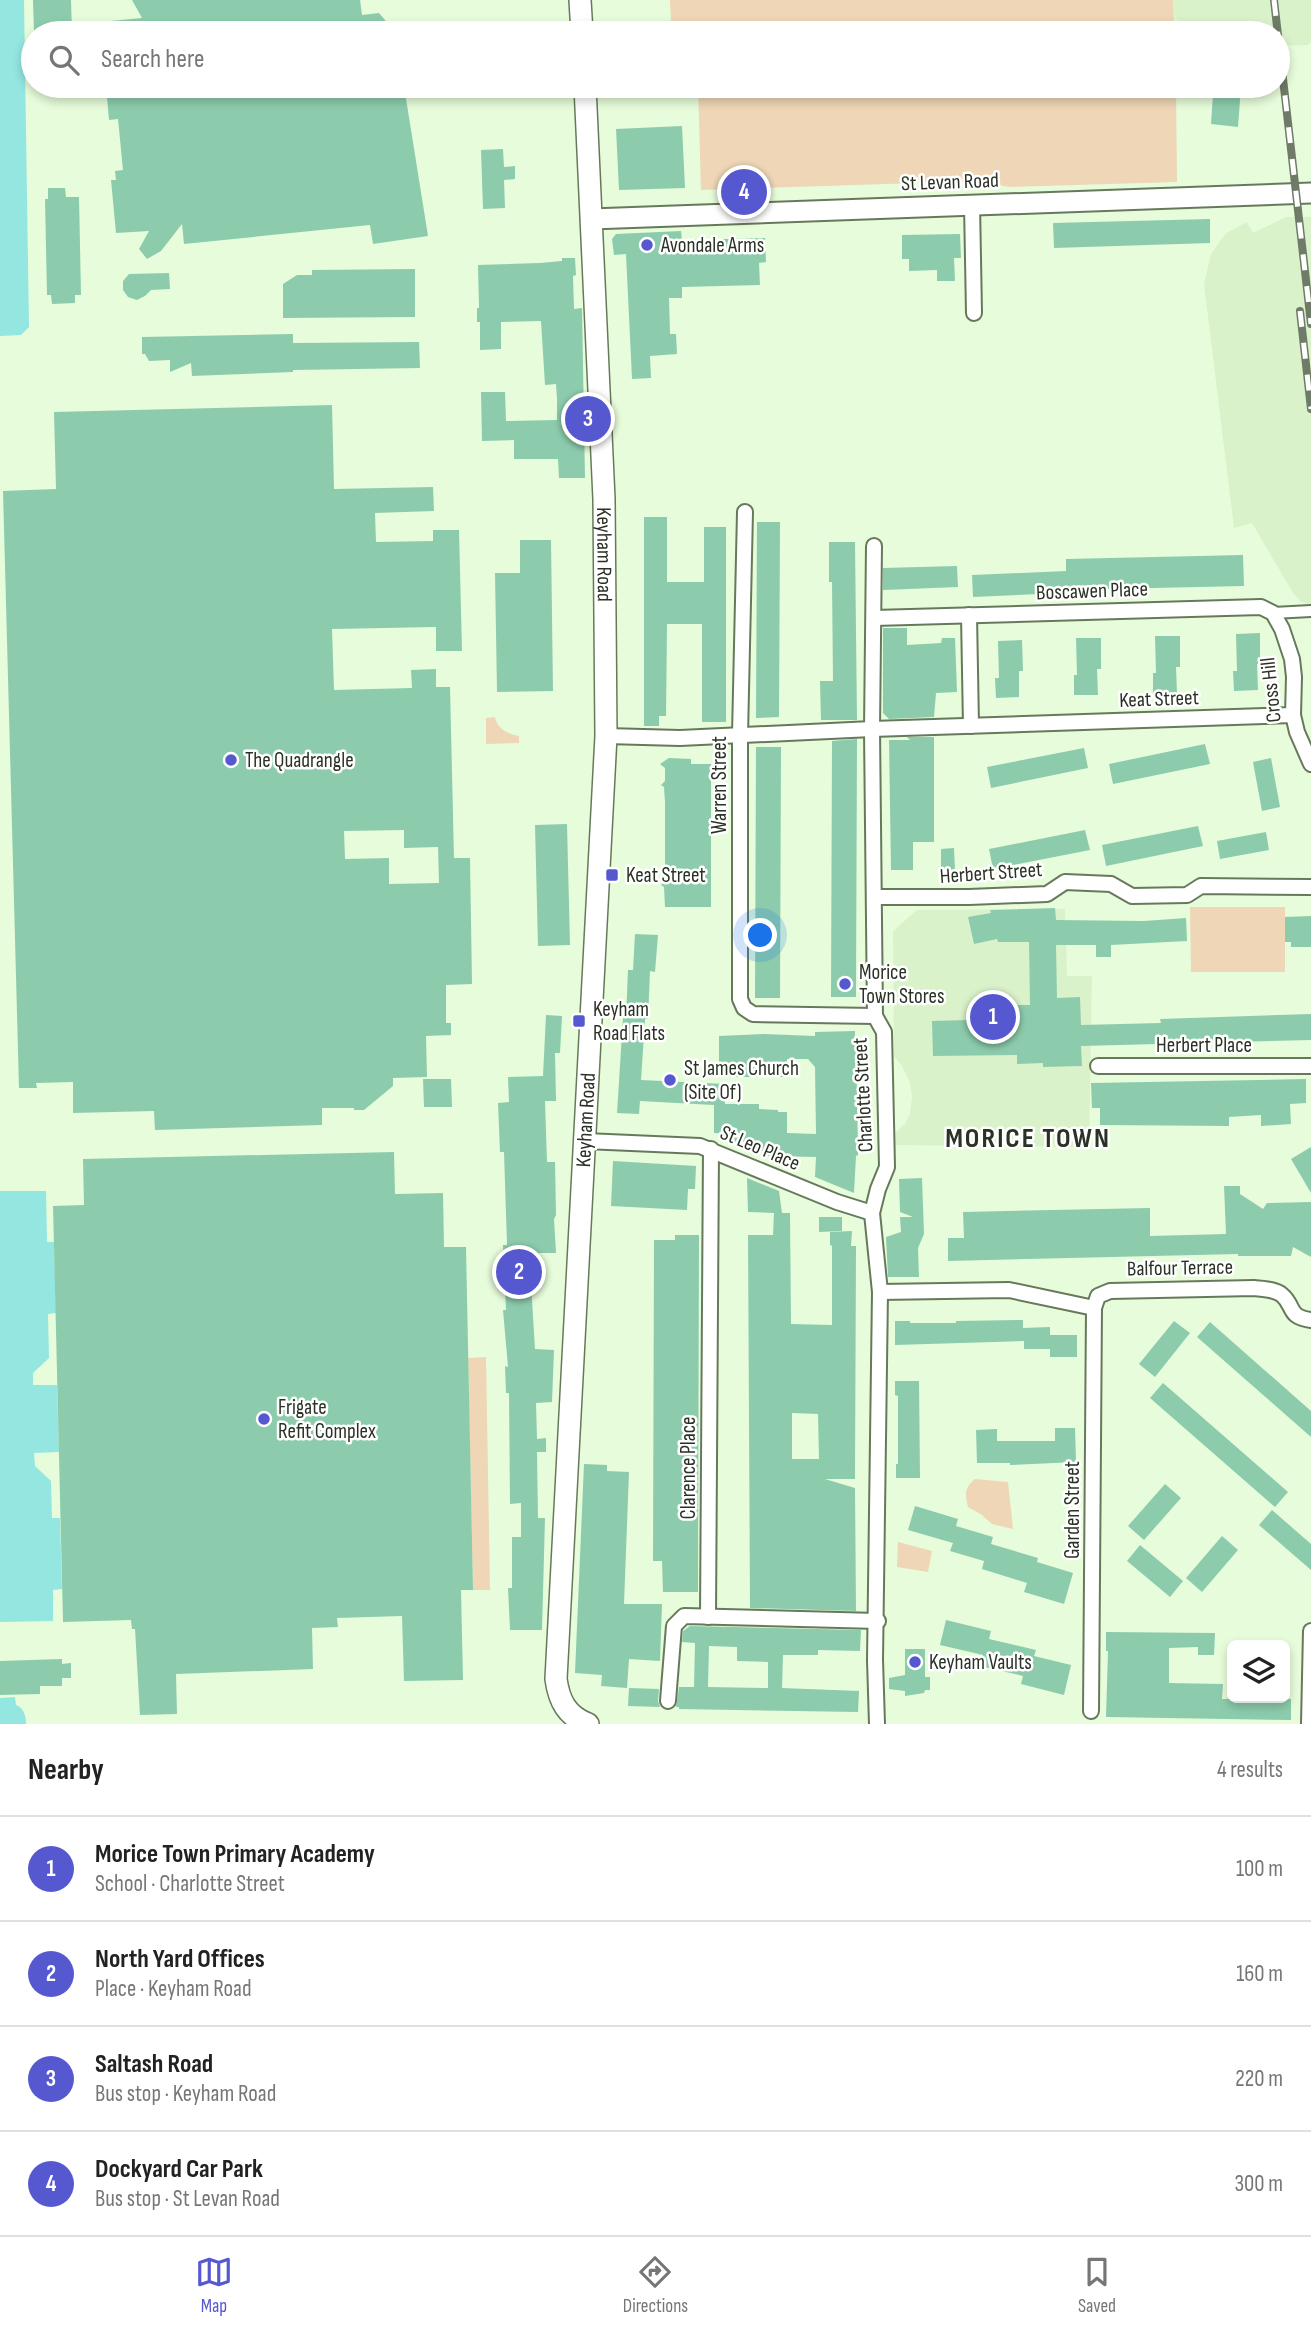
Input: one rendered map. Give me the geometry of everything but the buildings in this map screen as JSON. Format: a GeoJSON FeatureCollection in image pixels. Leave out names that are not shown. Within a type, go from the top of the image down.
{"type":"FeatureCollection","features":[{"type":"Feature","properties":{"kind":"main road"},"geometry":{"type":"LineString","coordinates":[[580,0],[581,21]]}},
{"type":"Feature","properties":{"kind":"main road","name":"Keyham Road"},"geometry":{"type":"LineString","coordinates":[[583,1722],[565,1709],[555,1679],[606,736],[604,499],[585,98]]}},
{"type":"Feature","properties":{"kind":"street","name":"St Levan Road"},"geometry":{"type":"LineString","coordinates":[[591,219],[1311,193]]}},
{"type":"Feature","properties":{"kind":"street"},"geometry":{"type":"LineString","coordinates":[[972,204],[974,313]]}},
{"type":"Feature","properties":{"kind":"street","name":"Warren Street"},"geometry":{"type":"LineString","coordinates":[[744,512],[740,735],[740,999],[744,1007],[753,1014],[875,1016]]}},
{"type":"Feature","properties":{"kind":"street","name":"Charlotte Street"},"geometry":{"type":"LineString","coordinates":[[874,546],[872,729],[875,1016],[884,1032],[887,1167],[872,1213],[880,1292],[877,1724]]}},
{"type":"Feature","properties":{"kind":"street","name":"Boscawen Place"},"geometry":{"type":"LineString","coordinates":[[874,618],[1261,607],[1273,613],[1311,611]]}},
{"type":"Feature","properties":{"kind":"street","name":"Cross Hill"},"geometry":{"type":"LineString","coordinates":[[1273,613],[1282,629],[1292,659],[1293,715],[1297,732],[1311,764]]}},
{"type":"Feature","properties":{"kind":"street"},"geometry":{"type":"LineString","coordinates":[[969,615],[971,726]]}},
{"type":"Feature","properties":{"kind":"street","name":"Keat Street"},"geometry":{"type":"LineString","coordinates":[[606,736],[680,738],[1293,715]]}},
{"type":"Feature","properties":{"kind":"street","name":"Herbert Street"},"geometry":{"type":"LineString","coordinates":[[875,897],[1047,894],[1065,882],[1111,884],[1132,896],[1187,895],[1201,886],[1311,887]]}},
{"type":"Feature","properties":{"kind":"street","name":"Herbert Place"},"geometry":{"type":"LineString","coordinates":[[1098,1066],[1311,1066]]}},
{"type":"Feature","properties":{"kind":"street","name":"St Leo Place"},"geometry":{"type":"LineString","coordinates":[[585,1142],[700,1146],[837,1202],[872,1213]]}},
{"type":"Feature","properties":{"kind":"street","name":"Clarence Place"},"geometry":{"type":"LineString","coordinates":[[708,1617],[711,1149]]}},
{"type":"Feature","properties":{"kind":"street","name":"Balfour Terrace"},"geometry":{"type":"LineString","coordinates":[[1094,1308],[1098,1296],[1110,1291],[1254,1288],[1272,1290],[1283,1295],[1289,1308],[1300,1318],[1311,1320]]}},
{"type":"Feature","properties":{"kind":"street"},"geometry":{"type":"LineString","coordinates":[[880,1292],[1009,1290],[1094,1308]]}},
{"type":"Feature","properties":{"kind":"street","name":"Garden Street"},"geometry":{"type":"LineString","coordinates":[[1091,1711],[1094,1308]]}},
{"type":"Feature","properties":{"kind":"street"},"geometry":{"type":"LineString","coordinates":[[668,1701],[674,1626],[684,1616],[878,1621]]}},
{"type":"Feature","properties":{"kind":"street"},"geometry":{"type":"LineString","coordinates":[[1308,1724],[1311,1631]]}},
{"type":"Feature","properties":{"kind":"shaded area"},"geometry":{"type":"Polygon","coordinates":[[[670,0],[1173,0],[1174,21],[671,21],[670,0]]]}},
{"type":"Feature","properties":{"kind":"shaded area"},"geometry":{"type":"Polygon","coordinates":[[[1173,0],[1311,0],[1311,42],[1308,45],[1290,46],[1290,21],[1175,19],[1173,0]]]}},
{"type":"Feature","properties":{"kind":"shaded area"},"geometry":{"type":"Polygon","coordinates":[[[698,98],[1176,98],[1177,182],[1009,187],[979,181],[701,190],[698,98]]]}},
{"type":"Feature","properties":{"kind":"shaded area"},"geometry":{"type":"Polygon","coordinates":[[[1286,217],[1311,217],[1311,604],[1301,602],[1293,593],[1252,523],[1234,528],[1204,284],[1211,254],[1226,233],[1247,222],[1253,233],[1286,217]]]}},
{"type":"Feature","properties":{"kind":"shaded area"},"geometry":{"type":"Polygon","coordinates":[[[495,717],[504,730],[519,736],[519,743],[486,744],[486,718],[495,717]]]}},
{"type":"Feature","properties":{"kind":"shaded area"},"geometry":{"type":"Polygon","coordinates":[[[1190,907],[1285,907],[1285,972],[1191,972],[1190,907]]]}},
{"type":"Feature","properties":{"kind":"shaded area"},"geometry":{"type":"Polygon","coordinates":[[[1065,909],[1067,976],[1092,976],[1089,1147],[895,1145],[894,1134],[905,1124],[910,1114],[912,1097],[910,1083],[894,1056],[893,931],[917,910],[1065,909]]]}},
{"type":"Feature","properties":{"kind":"shaded area"},"geometry":{"type":"Polygon","coordinates":[[[486,1357],[490,1590],[473,1590],[468,1358],[486,1357]]]}},
{"type":"Feature","properties":{"kind":"shaded area"},"geometry":{"type":"Polygon","coordinates":[[[975,1479],[1008,1482],[1013,1529],[992,1524],[968,1507],[966,1492],[975,1479]]]}},
{"type":"Feature","properties":{"kind":"shaded area"},"geometry":{"type":"Polygon","coordinates":[[[898,1542],[932,1551],[928,1572],[897,1567],[898,1542]]]}},
{"type":"Feature","properties":{"kind":"water"},"geometry":{"type":"Polygon","coordinates":[[[0,0],[24,0],[24,21],[21,21],[21,98],[25,98],[29,327],[21,335],[0,336],[0,0]]]}},
{"type":"Feature","properties":{"kind":"water"},"geometry":{"type":"Polygon","coordinates":[[[0,1191],[46,1191],[47,1242],[54,1242],[56,1313],[48,1314],[49,1358],[33,1373],[33,1385],[57,1385],[59,1452],[34,1453],[35,1466],[51,1481],[52,1518],[60,1518],[62,1589],[53,1590],[53,1621],[0,1622],[0,1191]]]}},
{"type":"Feature","properties":{"kind":"water"},"geometry":{"type":"Polygon","coordinates":[[[15,1697],[16,1705],[24,1713],[26,1724],[0,1724],[0,1698],[15,1697]]]}},
{"type":"Feature","properties":{"kind":"railway"},"geometry":{"type":"LineString","coordinates":[[1274,0],[1276,21]]}},
{"type":"Feature","properties":{"kind":"railway"},"geometry":{"type":"LineString","coordinates":[[1285,98],[1311,324]]}},
{"type":"Feature","properties":{"kind":"railway"},"geometry":{"type":"LineString","coordinates":[[1300,311],[1311,409]]}},
{"type":"Feature","properties":{"kind":"place","name":"Dockyard Car Park"},"geometry":{"type":"Point","coordinates":[744,192]}},
{"type":"Feature","properties":{"kind":"place","name":"Avondale Arms"},"geometry":{"type":"Point","coordinates":[647,245]}},
{"type":"Feature","properties":{"kind":"place","name":"Saltash Road"},"geometry":{"type":"Point","coordinates":[588,419]}},
{"type":"Feature","properties":{"kind":"place","name":"The Quadrangle"},"geometry":{"type":"Point","coordinates":[231,760]}},
{"type":"Feature","properties":{"kind":"place","name":"Keat Street"},"geometry":{"type":"Point","coordinates":[612,875]}},
{"type":"Feature","properties":{"kind":"place","name":"Morice Town Stores"},"geometry":{"type":"Point","coordinates":[845,984]}},
{"type":"Feature","properties":{"kind":"place","name":"Morice Town Primary Academy"},"geometry":{"type":"Point","coordinates":[993,1017]}},
{"type":"Feature","properties":{"kind":"place","name":"Keyham Road Flats"},"geometry":{"type":"Point","coordinates":[579,1021]}},
{"type":"Feature","properties":{"kind":"place","name":"St James Church (Site Of)"},"geometry":{"type":"Point","coordinates":[670,1080]}},
{"type":"Feature","properties":{"kind":"place","name":"North Yard Offices"},"geometry":{"type":"Point","coordinates":[519,1272]}},
{"type":"Feature","properties":{"kind":"place","name":"Frigate Refit Complex"},"geometry":{"type":"Point","coordinates":[264,1419]}},
{"type":"Feature","properties":{"kind":"place","name":"Keyham Vaults"},"geometry":{"type":"Point","coordinates":[915,1662]}},
{"type":"Feature","properties":{"kind":"district","name":"MORICE TOWN"},"geometry":{"type":"Point","coordinates":[1028,1138]}}]}
